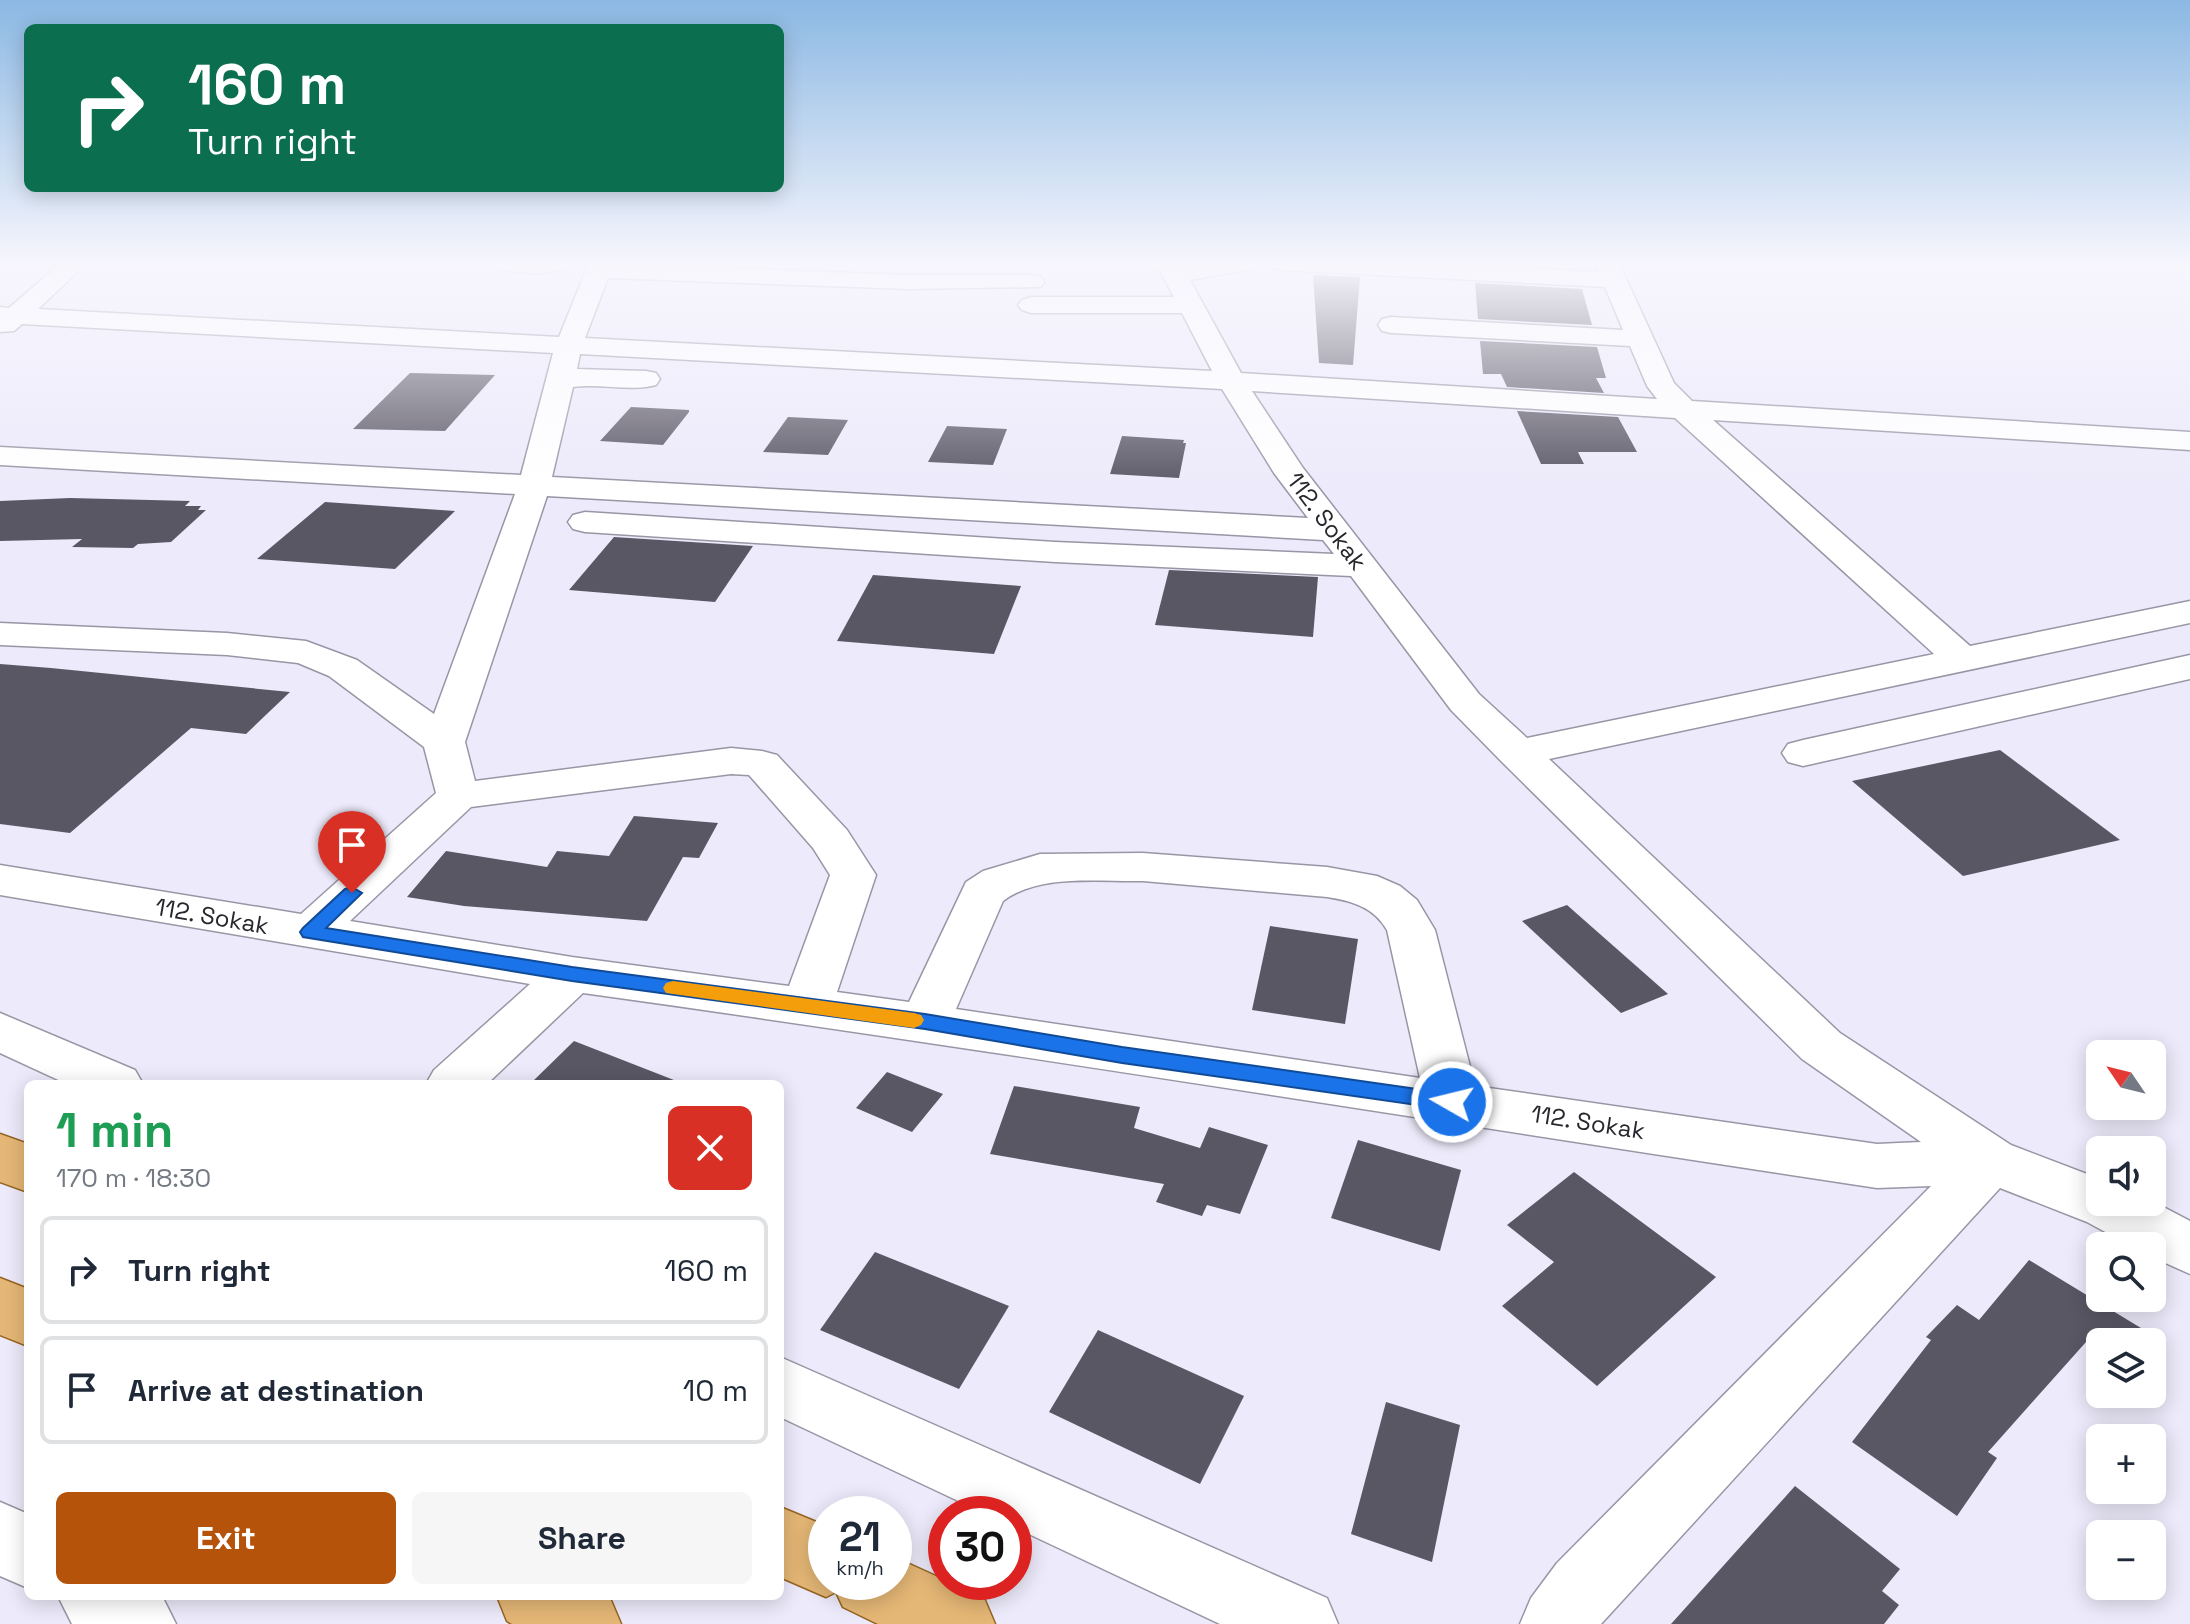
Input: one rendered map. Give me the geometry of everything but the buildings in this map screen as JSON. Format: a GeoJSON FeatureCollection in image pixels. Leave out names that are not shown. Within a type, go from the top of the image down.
{"type":"FeatureCollection","features":[{"type":"Feature","properties":{"kind":"main road"},"geometry":{"type":"LineString","coordinates":[[0,1156],[24,1168]]}},
{"type":"Feature","properties":{"kind":"main road"},"geometry":{"type":"LineString","coordinates":[[0,1304],[24,1317]]}},
{"type":"Feature","properties":{"kind":"main road"},"geometry":{"type":"LineString","coordinates":[[784,1543],[808,1554]]}},
{"type":"Feature","properties":{"kind":"main road"},"geometry":{"type":"LineString","coordinates":[[540,1600],[584,1624]]}},
{"type":"Feature","properties":{"kind":"main road"},"geometry":{"type":"LineString","coordinates":[[907,1600],[958,1624]]}},
{"type":"Feature","properties":{"kind":"street"},"geometry":{"type":"LineString","coordinates":[[429,339],[569,345],[1240,395],[1682,408],[2190,441]]}},
{"type":"Feature","properties":{"kind":"street"},"geometry":{"type":"LineString","coordinates":[[458,796],[444,742],[534,487],[571,339]]}},
{"type":"Feature","properties":{"kind":"street","name":"112. Sokak"},"geometry":{"type":"LineString","coordinates":[[1210,339],[1240,395],[1290,473],[1465,702],[1821,1046],[1991,1161],[2108,1206],[2190,1249]]}},
{"type":"Feature","properties":{"kind":"street"},"geometry":{"type":"LineString","coordinates":[[1637,339],[1641,339],[1661,386],[1682,408],[1963,660]]}},
{"type":"Feature","properties":{"kind":"street"},"geometry":{"type":"LineString","coordinates":[[561,380],[592,376],[671,380]]}},
{"type":"Feature","properties":{"kind":"street"},"geometry":{"type":"LineString","coordinates":[[1159,405],[1240,395]]}},
{"type":"Feature","properties":{"kind":"street"},"geometry":{"type":"LineString","coordinates":[[0,456],[1334,530]]}},
{"type":"Feature","properties":{"kind":"street"},"geometry":{"type":"LineString","coordinates":[[585,522],[1055,552],[1361,566]]}},
{"type":"Feature","properties":{"kind":"street"},"geometry":{"type":"LineString","coordinates":[[1517,753],[2190,612]]}},
{"type":"Feature","properties":{"kind":"street"},"geometry":{"type":"LineString","coordinates":[[2136,623],[2190,656]]}},
{"type":"Feature","properties":{"kind":"street"},"geometry":{"type":"LineString","coordinates":[[0,634],[227,644],[306,652],[343,668],[384,695],[444,742]]}},
{"type":"Feature","properties":{"kind":"street"},"geometry":{"type":"LineString","coordinates":[[1803,753],[2190,667]]}},
{"type":"Feature","properties":{"kind":"street"},"geometry":{"type":"LineString","coordinates":[[310,932],[458,796],[731,761],[762,764],[831,840],[853,875],[807,1006]]}},
{"type":"Feature","properties":{"kind":"street"},"geometry":{"type":"LineString","coordinates":[[925,1022],[983,893],[1017,874],[1040,869],[1143,867],[1360,887],[1383,897],[1400,911],[1411,930],[1452,1102]]}},
{"type":"Feature","properties":{"kind":"street","name":"112. Sokak"},"geometry":{"type":"LineString","coordinates":[[0,880],[572,974],[925,1022],[1122,1055],[1877,1166],[1991,1161]]}},
{"type":"Feature","properties":{"kind":"street"},"geometry":{"type":"LineString","coordinates":[[457,1080],[572,974]]}},
{"type":"Feature","properties":{"kind":"street"},"geometry":{"type":"LineString","coordinates":[[0,1031],[107,1080]]}},
{"type":"Feature","properties":{"kind":"street"},"geometry":{"type":"LineString","coordinates":[[1557,1624],[1583,1588],[1991,1161]]}},
{"type":"Feature","properties":{"kind":"street"},"geometry":{"type":"LineString","coordinates":[[784,1388],[1301,1624]]}},
{"type":"Feature","properties":{"kind":"street"},"geometry":{"type":"LineString","coordinates":[[0,1536],[24,1551]]}},
{"type":"Feature","properties":{"kind":"street"},"geometry":{"type":"LineString","coordinates":[[100,1600],[139,1624]]}},
{"type":"Feature","properties":{"kind":"slow traffic"},"geometry":{"type":"LineString","coordinates":[[673,988],[914,1020]]}},
{"type":"Feature","properties":{"kind":"route"},"geometry":{"type":"LineString","coordinates":[[352,893],[310,932],[572,974],[925,1022],[1122,1055],[1452,1102]]}}]}
